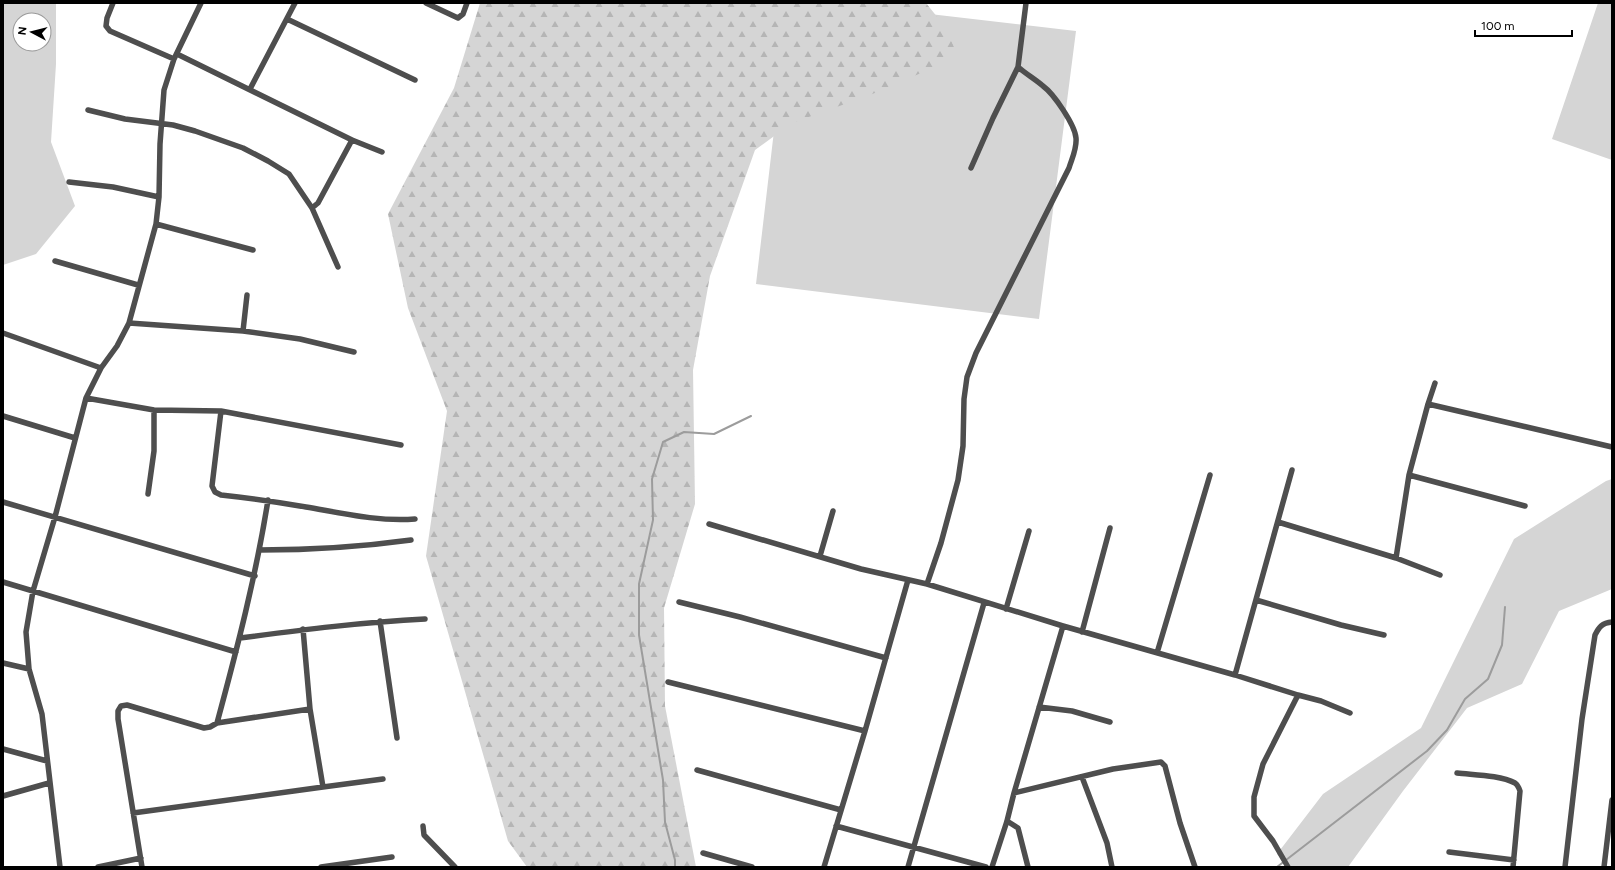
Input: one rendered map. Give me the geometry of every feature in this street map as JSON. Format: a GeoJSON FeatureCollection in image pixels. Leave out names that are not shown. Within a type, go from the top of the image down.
{"type":"FeatureCollection","features":[{"type":"Feature","properties":{"kind":"street"},"geometry":{"type":"LineString","coordinates":[[113,3],[107,18],[106,26],[110,31],[176,57],[250,89],[352,140],[382,152]]}},
{"type":"Feature","properties":{"kind":"street"},"geometry":{"type":"LineString","coordinates":[[52,867],[59,866],[42,714],[29,669],[26,632],[33,591],[55,517],[86,398],[101,368],[117,346],[129,323],[138,285],[156,224],[159,197],[161,124],[164,90],[176,57],[201,3]]}},
{"type":"Feature","properties":{"kind":"street"},"geometry":{"type":"LineString","coordinates":[[250,89],[295,3]]}},
{"type":"Feature","properties":{"kind":"street"},"geometry":{"type":"LineString","coordinates":[[426,3],[458,18],[463,14],[467,3]]}},
{"type":"Feature","properties":{"kind":"street"},"geometry":{"type":"LineString","coordinates":[[971,168],[990,124],[1018,67],[1026,3]]}},
{"type":"Feature","properties":{"kind":"street"},"geometry":{"type":"LineString","coordinates":[[287,20],[415,80]]}},
{"type":"Feature","properties":{"kind":"street"},"geometry":{"type":"LineString","coordinates":[[927,584],[941,543],[958,480],[963,446],[964,399],[968,377],[976,354],[1069,168],[1076,150],[1076,137],[1073,126],[1058,103],[1044,86],[1018,67]]}},
{"type":"Feature","properties":{"kind":"street"},"geometry":{"type":"LineString","coordinates":[[88,110],[125,119],[180,127],[217,138],[243,148],[289,174],[312,208],[338,267]]}},
{"type":"Feature","properties":{"kind":"street"},"geometry":{"type":"LineString","coordinates":[[312,208],[318,203],[352,140]]}},
{"type":"Feature","properties":{"kind":"street"},"geometry":{"type":"LineString","coordinates":[[69,182],[113,187],[159,197]]}},
{"type":"Feature","properties":{"kind":"street"},"geometry":{"type":"LineString","coordinates":[[156,224],[253,250]]}},
{"type":"Feature","properties":{"kind":"street"},"geometry":{"type":"LineString","coordinates":[[55,261],[138,285]]}},
{"type":"Feature","properties":{"kind":"street"},"geometry":{"type":"LineString","coordinates":[[243,331],[247,295]]}},
{"type":"Feature","properties":{"kind":"street"},"geometry":{"type":"LineString","coordinates":[[129,323],[243,331],[300,339],[354,352]]}},
{"type":"Feature","properties":{"kind":"street"},"geometry":{"type":"LineString","coordinates":[[3,333],[101,368]]}},
{"type":"Feature","properties":{"kind":"street"},"geometry":{"type":"LineString","coordinates":[[1396,558],[1409,476],[1435,383]]}},
{"type":"Feature","properties":{"kind":"street"},"geometry":{"type":"LineString","coordinates":[[86,398],[154,410],[221,411],[401,446]]}},
{"type":"Feature","properties":{"kind":"street"},"geometry":{"type":"LineString","coordinates":[[1428,404],[1612,447]]}},
{"type":"Feature","properties":{"kind":"street"},"geometry":{"type":"LineString","coordinates":[[148,494],[154,451],[154,410]]}},
{"type":"Feature","properties":{"kind":"street"},"geometry":{"type":"LineString","coordinates":[[221,411],[212,486],[215,492],[221,495],[268,500],[398,520],[415,519]]}},
{"type":"Feature","properties":{"kind":"street"},"geometry":{"type":"LineString","coordinates":[[3,416],[75,438]]}},
{"type":"Feature","properties":{"kind":"street"},"geometry":{"type":"LineString","coordinates":[[1235,675],[1292,470]]}},
{"type":"Feature","properties":{"kind":"street"},"geometry":{"type":"LineString","coordinates":[[1157,653],[1210,475]]}},
{"type":"Feature","properties":{"kind":"street"},"geometry":{"type":"LineString","coordinates":[[1409,476],[1525,506]]}},
{"type":"Feature","properties":{"kind":"street"},"geometry":{"type":"LineString","coordinates":[[217,723],[255,576],[268,500]]}},
{"type":"Feature","properties":{"kind":"street"},"geometry":{"type":"LineString","coordinates":[[3,502],[255,576]]}},
{"type":"Feature","properties":{"kind":"street"},"geometry":{"type":"LineString","coordinates":[[820,556],[833,510]]}},
{"type":"Feature","properties":{"kind":"street"},"geometry":{"type":"LineString","coordinates":[[1278,522],[1396,558],[1440,575]]}},
{"type":"Feature","properties":{"kind":"street"},"geometry":{"type":"LineString","coordinates":[[709,524],[861,569],[927,584],[984,603],[1322,701],[1350,712]]}},
{"type":"Feature","properties":{"kind":"street"},"geometry":{"type":"LineString","coordinates":[[1082,632],[1110,528]]}},
{"type":"Feature","properties":{"kind":"street"},"geometry":{"type":"LineString","coordinates":[[1006,609],[1029,530]]}},
{"type":"Feature","properties":{"kind":"street"},"geometry":{"type":"LineString","coordinates":[[260,550],[304,550],[364,546],[411,540]]}},
{"type":"Feature","properties":{"kind":"street"},"geometry":{"type":"LineString","coordinates":[[824,867],[908,580]]}},
{"type":"Feature","properties":{"kind":"street"},"geometry":{"type":"LineString","coordinates":[[3,582],[236,652]]}},
{"type":"Feature","properties":{"kind":"street"},"geometry":{"type":"LineString","coordinates":[[1256,600],[1341,625],[1384,635]]}},
{"type":"Feature","properties":{"kind":"street"},"geometry":{"type":"LineString","coordinates":[[678,602],[740,617],[886,658]]}},
{"type":"Feature","properties":{"kind":"street"},"geometry":{"type":"LineString","coordinates":[[908,867],[984,603]]}},
{"type":"Feature","properties":{"kind":"street"},"geometry":{"type":"LineString","coordinates":[[240,638],[303,629],[380,621],[425,619]]}},
{"type":"Feature","properties":{"kind":"street"},"geometry":{"type":"LineString","coordinates":[[380,621],[397,738]]}},
{"type":"Feature","properties":{"kind":"street"},"geometry":{"type":"LineString","coordinates":[[1565,867],[1582,719],[1595,635],[1598,628],[1603,624],[1612,622]]}},
{"type":"Feature","properties":{"kind":"street"},"geometry":{"type":"LineString","coordinates":[[992,867],[1007,821],[1063,626]]}},
{"type":"Feature","properties":{"kind":"street"},"geometry":{"type":"LineString","coordinates":[[303,629],[310,710],[323,787]]}},
{"type":"Feature","properties":{"kind":"street"},"geometry":{"type":"LineString","coordinates":[[3,663],[29,669]]}},
{"type":"Feature","properties":{"kind":"street"},"geometry":{"type":"LineString","coordinates":[[668,682],[865,731]]}},
{"type":"Feature","properties":{"kind":"street"},"geometry":{"type":"LineString","coordinates":[[1288,867],[1273,841],[1254,816],[1254,797],[1263,764],[1298,694]]}},
{"type":"Feature","properties":{"kind":"street"},"geometry":{"type":"LineString","coordinates":[[142,867],[118,719],[118,711],[121,706],[127,705],[204,728],[210,727],[217,723],[310,710]]}},
{"type":"Feature","properties":{"kind":"street"},"geometry":{"type":"LineString","coordinates":[[1039,707],[1072,712],[1110,722]]}},
{"type":"Feature","properties":{"kind":"street"},"geometry":{"type":"LineString","coordinates":[[3,748],[47,762]]}},
{"type":"Feature","properties":{"kind":"street"},"geometry":{"type":"LineString","coordinates":[[1014,793],[1082,777],[1112,768],[1161,762],[1165,766],[1180,823],[1195,867]]}},
{"type":"Feature","properties":{"kind":"street"},"geometry":{"type":"LineString","coordinates":[[697,770],[841,810]]}},
{"type":"Feature","properties":{"kind":"street"},"geometry":{"type":"LineString","coordinates":[[1457,773],[1501,778],[1516,783],[1518,786],[1520,791],[1513,867]]}},
{"type":"Feature","properties":{"kind":"street"},"geometry":{"type":"LineString","coordinates":[[1082,777],[1107,843],[1112,867]]}},
{"type":"Feature","properties":{"kind":"street"},"geometry":{"type":"LineString","coordinates":[[133,813],[383,779]]}},
{"type":"Feature","properties":{"kind":"street"},"geometry":{"type":"LineString","coordinates":[[3,796],[49,783]]}},
{"type":"Feature","properties":{"kind":"street"},"geometry":{"type":"LineString","coordinates":[[1604,867],[1612,800]]}},
{"type":"Feature","properties":{"kind":"street"},"geometry":{"type":"LineString","coordinates":[[1007,821],[1018,828],[1028,867]]}},
{"type":"Feature","properties":{"kind":"street"},"geometry":{"type":"LineString","coordinates":[[423,826],[424,835],[455,867]]}},
{"type":"Feature","properties":{"kind":"street"},"geometry":{"type":"LineString","coordinates":[[836,826],[986,867]]}},
{"type":"Feature","properties":{"kind":"street"},"geometry":{"type":"LineString","coordinates":[[1449,852],[1514,860]]}},
{"type":"Feature","properties":{"kind":"street"},"geometry":{"type":"LineString","coordinates":[[703,853],[752,867]]}},
{"type":"Feature","properties":{"kind":"street"},"geometry":{"type":"LineString","coordinates":[[321,867],[392,857]]}},
{"type":"Feature","properties":{"kind":"street"},"geometry":{"type":"LineString","coordinates":[[98,867],[141,858]]}},
{"type":"Feature","properties":{"kind":"green space"},"geometry":{"type":"Polygon","coordinates":[[[3,3],[56,3],[56,64],[51,142],[75,206],[36,254],[3,265],[3,3]]]}},
{"type":"Feature","properties":{"kind":"green space"},"geometry":{"type":"Polygon","coordinates":[[[480,3],[926,3],[946,28],[958,57],[870,95],[792,123],[755,150],[710,276],[693,370],[695,504],[664,608],[665,706],[696,867],[527,867],[508,841],[426,556],[447,411],[408,308],[388,214],[454,88],[480,3]]]}},
{"type":"Feature","properties":{"kind":"green space"},"geometry":{"type":"Polygon","coordinates":[[[789,3],[835,3],[1076,31],[1039,319],[756,284],[789,3]]]}},
{"type":"Feature","properties":{"kind":"green space"},"geometry":{"type":"Polygon","coordinates":[[[1598,3],[1612,3],[1612,160],[1552,139],[1598,3]]]}},
{"type":"Feature","properties":{"kind":"green space"},"geometry":{"type":"Polygon","coordinates":[[[1612,479],[1612,589],[1559,611],[1522,684],[1467,708],[1403,791],[1348,867],[1288,867],[1277,854],[1323,794],[1421,728],[1514,539],[1606,481],[1612,479]]]}},
{"type":"Feature","properties":{"kind":"waterway"},"geometry":{"type":"LineString","coordinates":[[675,867],[675,860],[665,822],[663,780],[639,635],[639,584],[653,520],[652,479],[663,442],[684,432],[714,434],[751,416]]}},
{"type":"Feature","properties":{"kind":"waterway"},"geometry":{"type":"LineString","coordinates":[[1277,867],[1427,751],[1447,730],[1465,699],[1488,679],[1502,645],[1505,607]]}}]}
